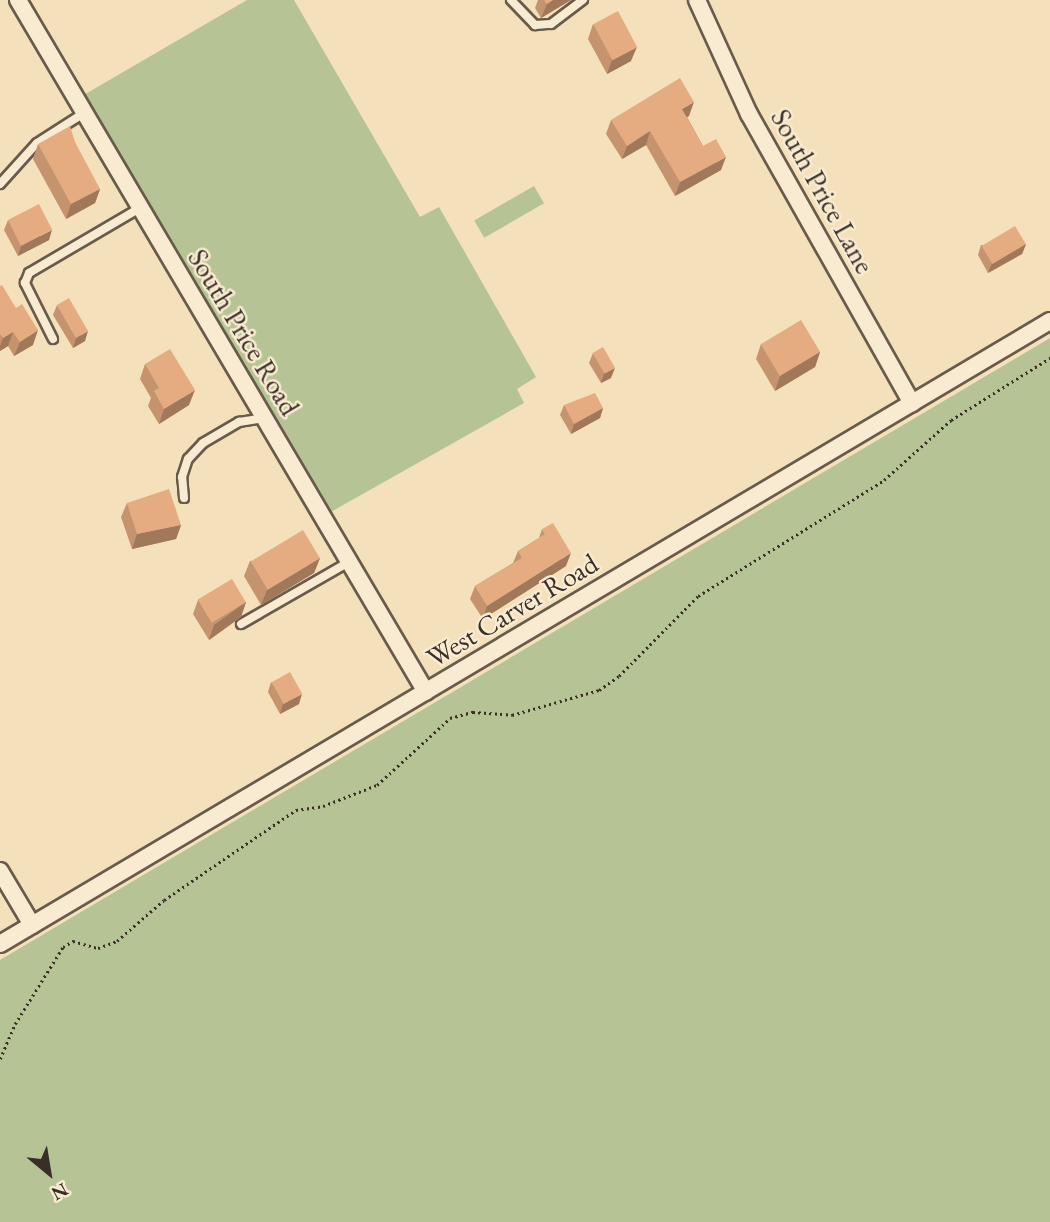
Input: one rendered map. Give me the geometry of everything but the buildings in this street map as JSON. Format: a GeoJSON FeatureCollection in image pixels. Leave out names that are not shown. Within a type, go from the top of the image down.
{"type":"FeatureCollection","features":[{"type":"Feature","properties":{"kind":"street","name":"South Price Road"},"geometry":{"type":"LineString","coordinates":[[18,0],[426,692]]}},
{"type":"Feature","properties":{"kind":"street","name":"South Price Lane"},"geometry":{"type":"LineString","coordinates":[[697,0],[749,114],[906,393]]}},
{"type":"Feature","properties":{"kind":"street","name":"West Carver Road"},"geometry":{"type":"LineString","coordinates":[[0,944],[426,692],[906,393],[1050,321]]}},
{"type":"Feature","properties":{"kind":"street"},"geometry":{"type":"LineString","coordinates":[[0,871],[32,925]]}},
{"type":"Feature","properties":{"kind":"lane"},"geometry":{"type":"LineString","coordinates":[[511,0],[535,25],[551,24],[583,0]]}},
{"type":"Feature","properties":{"kind":"lane"},"geometry":{"type":"LineString","coordinates":[[0,184],[37,143],[84,113]]}},
{"type":"Feature","properties":{"kind":"lane"},"geometry":{"type":"LineString","coordinates":[[53,340],[25,283],[29,273],[140,208]]}},
{"type":"Feature","properties":{"kind":"lane"},"geometry":{"type":"LineString","coordinates":[[184,498],[182,477],[188,459],[203,443],[239,422],[264,418]]}},
{"type":"Feature","properties":{"kind":"lane"},"geometry":{"type":"LineString","coordinates":[[241,624],[349,562]]}},
{"type":"Feature","properties":{"kind":"path"},"geometry":{"type":"LineString","coordinates":[[0,1059],[15,1024],[62,947],[73,941],[98,947],[117,941],[164,900],[296,810],[323,806],[377,785],[450,718],[473,712],[512,715],[599,690],[619,676],[698,596],[884,480],[951,420],[1050,358]]}},
{"type":"Feature","properties":{"kind":"green space"},"geometry":{"type":"Polygon","coordinates":[[[247,0],[294,0],[420,217],[439,207],[536,377],[517,389],[524,403],[329,513],[82,96],[247,0]]]}},
{"type":"Feature","properties":{"kind":"green space"},"geometry":{"type":"Polygon","coordinates":[[[534,186],[544,203],[484,238],[474,221],[534,186]]]}},
{"type":"Feature","properties":{"kind":"green space"},"geometry":{"type":"Polygon","coordinates":[[[1050,338],[1050,1222],[0,1222],[0,960],[1050,338]]]}}]}
